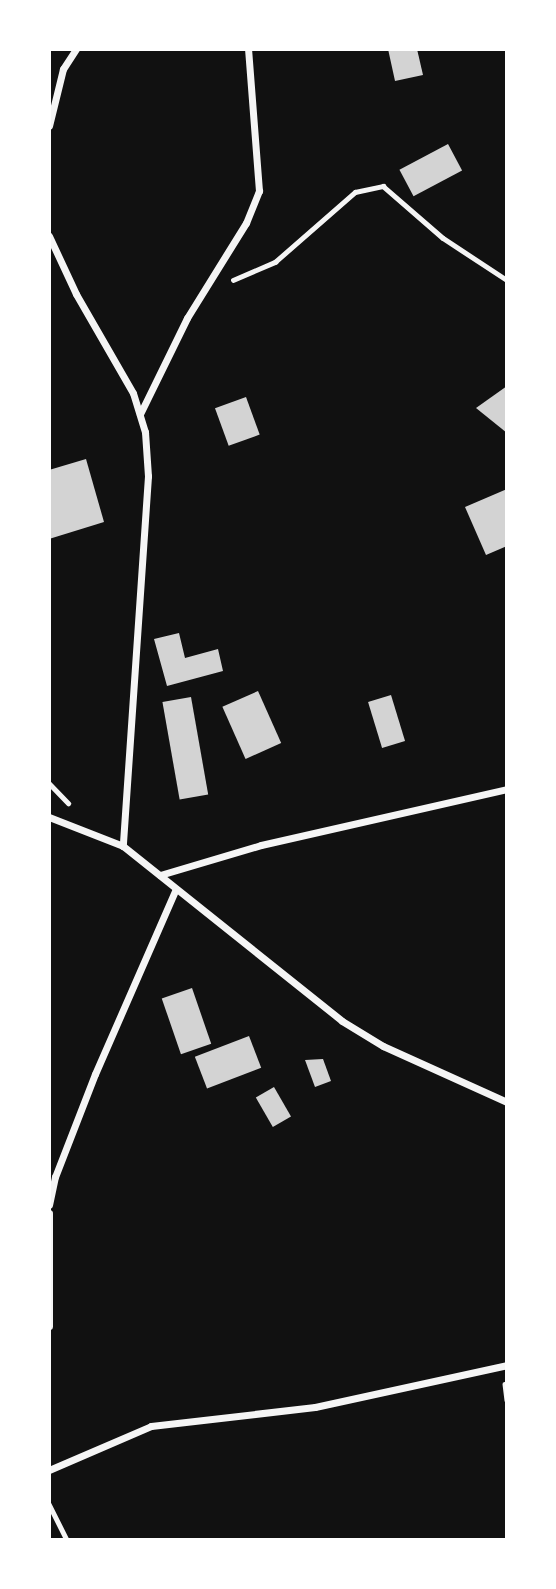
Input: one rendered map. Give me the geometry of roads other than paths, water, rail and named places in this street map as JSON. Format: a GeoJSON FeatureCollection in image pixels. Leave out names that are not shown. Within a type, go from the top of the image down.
{"type":"FeatureCollection","features":[{"type":"Feature","properties":{"kind":"street"},"geometry":{"type":"LineString","coordinates":[[49,125],[63,69],[76,49]]}},
{"type":"Feature","properties":{"kind":"street"},"geometry":{"type":"LineString","coordinates":[[139,415],[203,292],[246,223],[259,191],[248,49]]}},
{"type":"Feature","properties":{"kind":"street"},"geometry":{"type":"LineString","coordinates":[[49,236],[76,293],[133,393],[148,476],[123,846]]}},
{"type":"Feature","properties":{"kind":"street"},"geometry":{"type":"LineString","coordinates":[[160,875],[261,845],[507,789]]}},
{"type":"Feature","properties":{"kind":"street"},"geometry":{"type":"LineString","coordinates":[[49,817],[123,846],[342,1021],[383,1046],[507,1102]]}},
{"type":"Feature","properties":{"kind":"street"},"geometry":{"type":"LineString","coordinates":[[49,1205],[55,1177],[95,1074],[176,889]]}},
{"type":"Feature","properties":{"kind":"street"},"geometry":{"type":"LineString","coordinates":[[49,1213],[49,1326]]}},
{"type":"Feature","properties":{"kind":"street"},"geometry":{"type":"LineString","coordinates":[[49,1470],[151,1426],[315,1407],[507,1365]]}}]}
